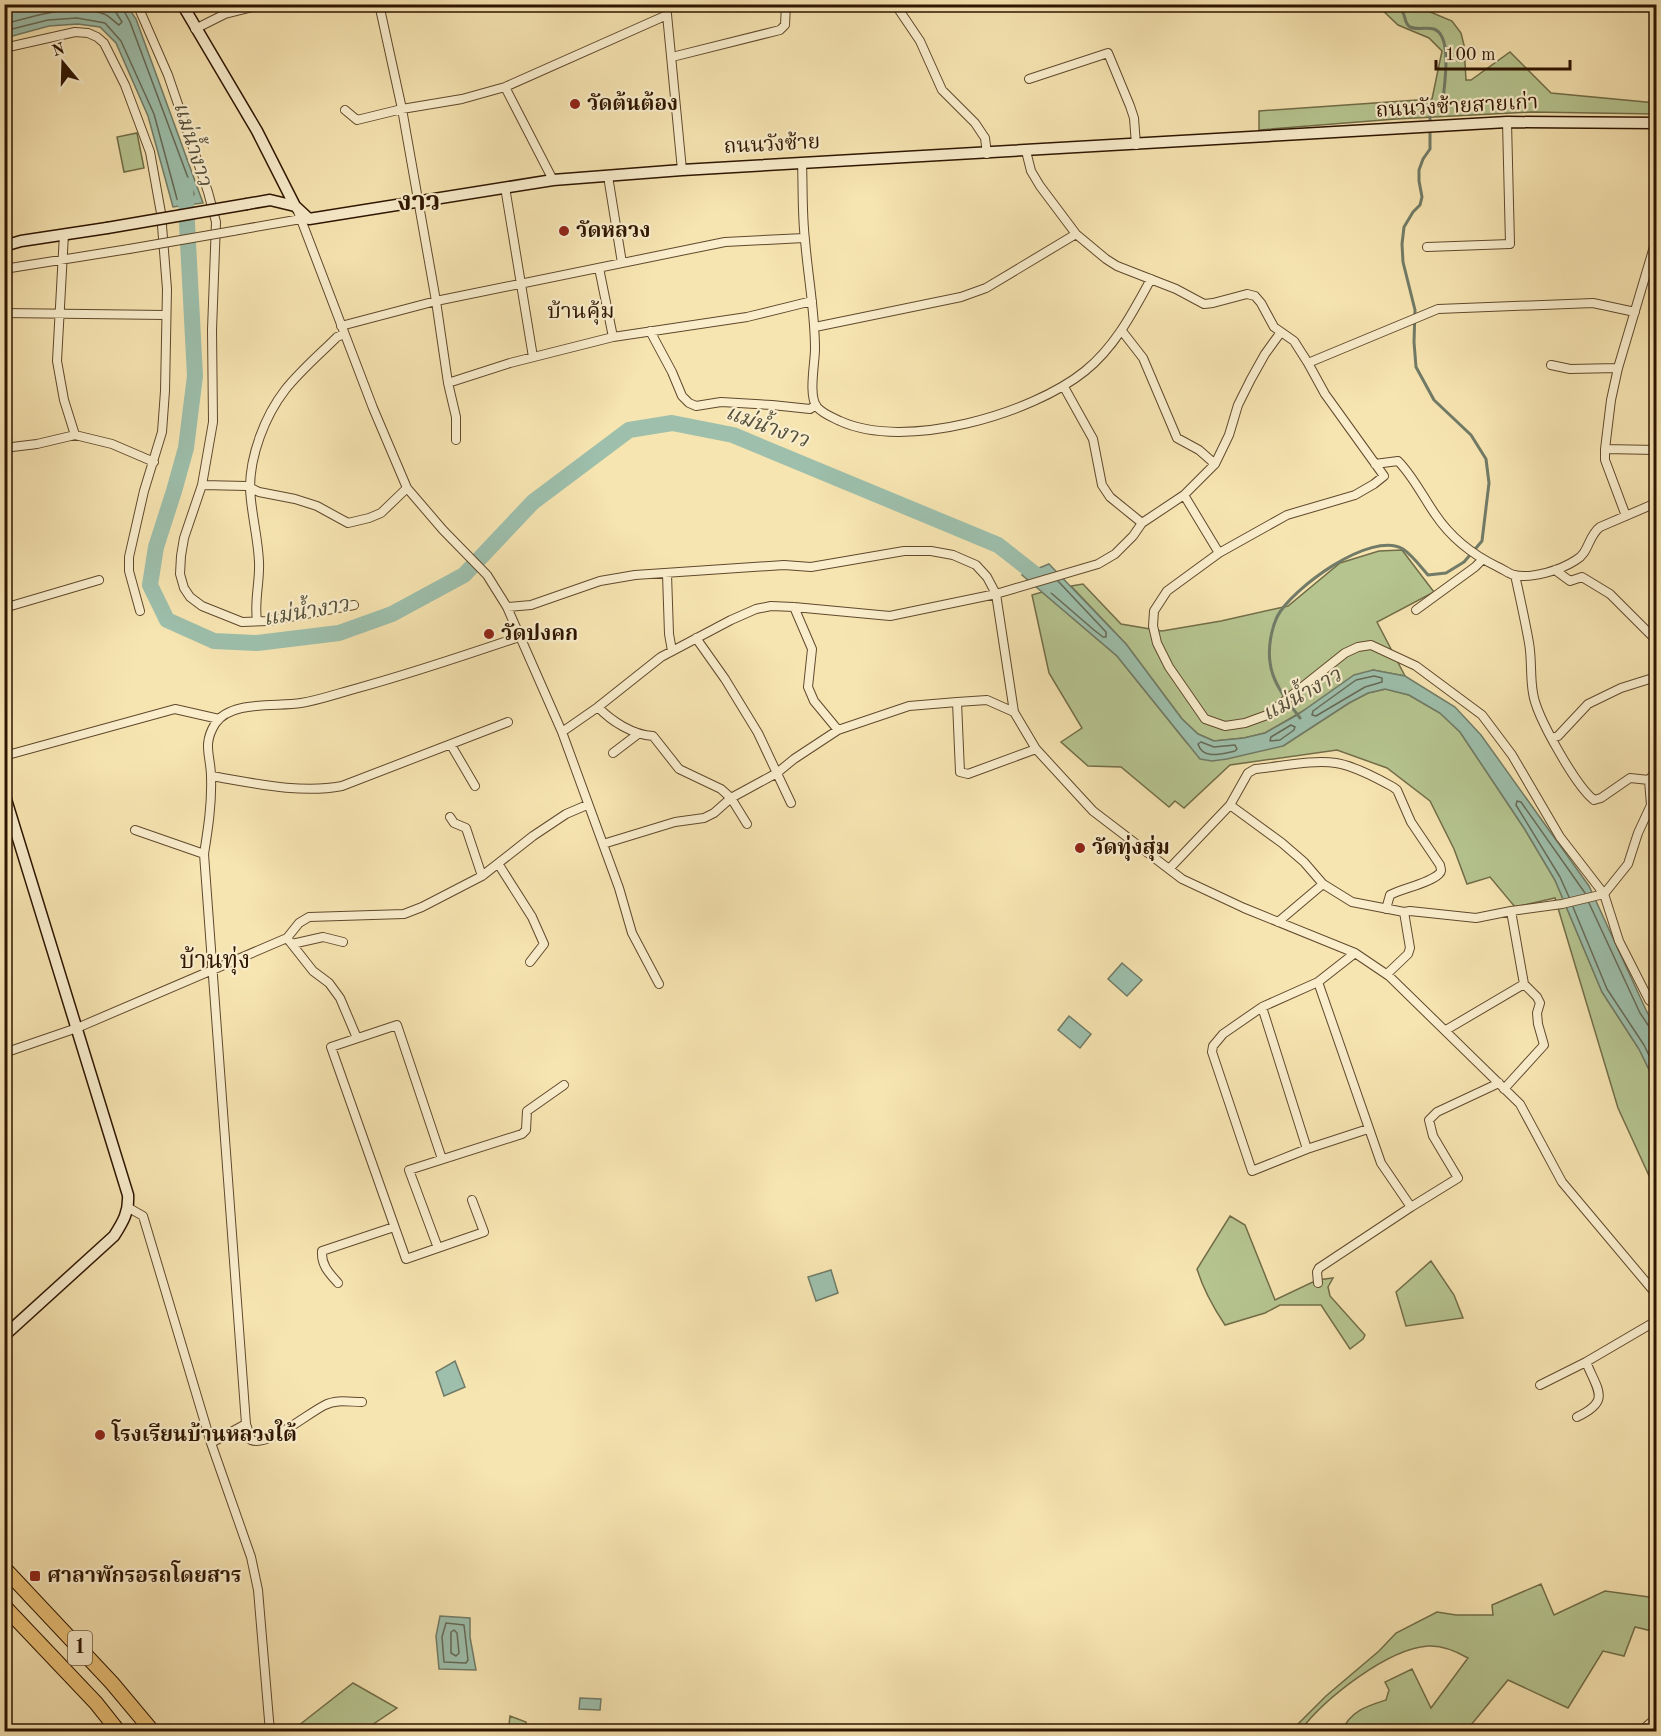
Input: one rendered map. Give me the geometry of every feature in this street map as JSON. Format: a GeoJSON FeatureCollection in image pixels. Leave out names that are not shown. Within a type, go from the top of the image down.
{"type":"FeatureCollection","features":[{"type":"Feature","properties":{"kind":"highway","name":"1"},"geometry":{"type":"LineString","coordinates":[[4,1568],[112,1683],[153,1731]]}},
{"type":"Feature","properties":{"kind":"highway","name":"1"},"geometry":{"type":"LineString","coordinates":[[4,1606],[96,1703],[119,1731]]}},
{"type":"Feature","properties":{"kind":"main road"},"geometry":{"type":"LineString","coordinates":[[182,4],[257,131],[295,206]]}},
{"type":"Feature","properties":{"kind":"main road","name":"ถนนวังซ้ายสายเก่า"},"geometry":{"type":"LineString","coordinates":[[1259,137],[1507,122],[1656,123]]}},
{"type":"Feature","properties":{"kind":"main road","name":"ถนนวังซ้าย"},"geometry":{"type":"LineString","coordinates":[[295,206],[309,219],[553,180],[682,170],[1259,137]]}},
{"type":"Feature","properties":{"kind":"main road"},"geometry":{"type":"LineString","coordinates":[[4,246],[21,241],[270,200],[295,206]]}},
{"type":"Feature","properties":{"kind":"main road"},"geometry":{"type":"LineString","coordinates":[[4,793],[128,1195],[129,1208],[114,1236],[4,1336]]}},
{"type":"Feature","properties":{"kind":"street"},"geometry":{"type":"LineString","coordinates":[[137,4],[168,75],[216,222],[212,330],[213,422],[201,485],[181,555],[180,574],[184,588],[190,597],[202,606],[242,622],[268,621],[354,605]]}},
{"type":"Feature","properties":{"kind":"street"},"geometry":{"type":"LineString","coordinates":[[195,29],[225,14],[264,4]]}},
{"type":"Feature","properties":{"kind":"street"},"geometry":{"type":"LineString","coordinates":[[379,4],[402,109],[436,301],[448,383],[456,417],[456,440]]}},
{"type":"Feature","properties":{"kind":"street"},"geometry":{"type":"LineString","coordinates":[[666,4],[682,170]]}},
{"type":"Feature","properties":{"kind":"street"},"geometry":{"type":"LineString","coordinates":[[672,57],[780,30],[785,25],[786,4]]}},
{"type":"Feature","properties":{"kind":"street"},"geometry":{"type":"LineString","coordinates":[[895,4],[920,41],[942,90],[975,123],[985,138],[987,154]]}},
{"type":"Feature","properties":{"kind":"street"},"geometry":{"type":"LineString","coordinates":[[345,110],[357,120],[402,109],[462,99],[505,87],[667,15]]}},
{"type":"Feature","properties":{"kind":"street"},"geometry":{"type":"LineString","coordinates":[[4,48],[75,32],[88,33],[97,37],[104,43],[132,100],[150,152],[161,213],[166,315],[165,391],[162,432],[144,491],[129,557],[129,571],[140,611]]}},
{"type":"Feature","properties":{"kind":"street"},"geometry":{"type":"LineString","coordinates":[[1029,79],[1108,53],[1134,118],[1136,145]]}},
{"type":"Feature","properties":{"kind":"street"},"geometry":{"type":"LineString","coordinates":[[505,87],[553,180]]}},
{"type":"Feature","properties":{"kind":"street"},"geometry":{"type":"LineString","coordinates":[[1427,247],[1510,244],[1507,122]]}},
{"type":"Feature","properties":{"kind":"street"},"geometry":{"type":"LineString","coordinates":[[1026,151],[1031,171],[1076,234],[1117,266],[1204,304],[1247,294],[1255,296],[1274,327],[1293,341],[1325,394],[1384,476],[1355,495],[1287,515],[1219,553],[1167,591],[1160,600],[1155,610],[1153,626],[1157,643],[1181,686],[1205,719],[1225,726],[1245,723],[1267,715],[1345,653],[1358,647],[1371,645],[1416,666],[1482,715],[1512,755],[1555,829],[1600,895],[1649,1000],[1656,1006]]}},
{"type":"Feature","properties":{"kind":"street"},"geometry":{"type":"LineString","coordinates":[[802,163],[804,238],[815,327],[813,391],[816,405],[824,413],[868,430],[927,430],[961,425],[1011,411],[1064,387],[1087,370],[1122,331],[1151,279]]}},
{"type":"Feature","properties":{"kind":"street"},"geometry":{"type":"LineString","coordinates":[[608,176],[622,263]]}},
{"type":"Feature","properties":{"kind":"street"},"geometry":{"type":"LineString","coordinates":[[505,188],[533,357]]}},
{"type":"Feature","properties":{"kind":"street"},"geometry":{"type":"LineString","coordinates":[[295,206],[342,330],[407,488],[487,576],[507,607],[562,732],[619,888],[632,933],[659,984]]}},
{"type":"Feature","properties":{"kind":"street"},"geometry":{"type":"LineString","coordinates":[[4,269],[301,219]]}},
{"type":"Feature","properties":{"kind":"street"},"geometry":{"type":"LineString","coordinates":[[64,234],[57,361],[64,400],[75,435]]}},
{"type":"Feature","properties":{"kind":"street"},"geometry":{"type":"LineString","coordinates":[[815,327],[961,297],[994,283],[1076,234]]}},
{"type":"Feature","properties":{"kind":"street"},"geometry":{"type":"LineString","coordinates":[[257,621],[259,562],[250,488],[260,437],[285,390],[342,330],[436,301],[725,242],[804,238]]}},
{"type":"Feature","properties":{"kind":"street"},"geometry":{"type":"LineString","coordinates":[[1626,516],[1605,460],[1605,449],[1611,400],[1618,368],[1656,240]]}},
{"type":"Feature","properties":{"kind":"street"},"geometry":{"type":"LineString","coordinates":[[599,268],[612,337]]}},
{"type":"Feature","properties":{"kind":"street"},"geometry":{"type":"LineString","coordinates":[[448,383],[533,357],[612,337],[747,317],[812,301]]}},
{"type":"Feature","properties":{"kind":"street"},"geometry":{"type":"LineString","coordinates":[[1308,363],[1438,309],[1593,303],[1635,312]]}},
{"type":"Feature","properties":{"kind":"street"},"geometry":{"type":"LineString","coordinates":[[4,313],[166,315]]}},
{"type":"Feature","properties":{"kind":"street"},"geometry":{"type":"LineString","coordinates":[[650,331],[688,404],[696,406],[721,402],[810,409],[816,405]]}},
{"type":"Feature","properties":{"kind":"street"},"geometry":{"type":"LineString","coordinates":[[1122,331],[1143,358],[1178,438],[1199,450],[1215,464]]}},
{"type":"Feature","properties":{"kind":"street"},"geometry":{"type":"LineString","coordinates":[[562,732],[645,668],[696,638],[756,609],[771,606],[794,607],[890,616],[996,594],[1098,564],[1115,554],[1142,523],[1185,495],[1215,464],[1229,435],[1238,405],[1251,379],[1281,332]]}},
{"type":"Feature","properties":{"kind":"street"},"geometry":{"type":"LineString","coordinates":[[1551,365],[1570,369],[1618,368]]}},
{"type":"Feature","properties":{"kind":"street"},"geometry":{"type":"LineString","coordinates":[[1064,387],[1093,439],[1102,485],[1110,497],[1142,523]]}},
{"type":"Feature","properties":{"kind":"street"},"geometry":{"type":"LineString","coordinates":[[4,448],[37,444],[75,435],[112,444],[154,462]]}},
{"type":"Feature","properties":{"kind":"street"},"geometry":{"type":"LineString","coordinates":[[1605,449],[1656,450]]}},
{"type":"Feature","properties":{"kind":"street"},"geometry":{"type":"LineString","coordinates":[[1375,464],[1398,461],[1406,469],[1436,516],[1458,543],[1480,558],[1515,575],[1540,574],[1578,560],[1584,553],[1593,532],[1656,503]]}},
{"type":"Feature","properties":{"kind":"street"},"geometry":{"type":"LineString","coordinates":[[201,485],[250,488],[295,499],[317,506],[348,523],[369,519],[381,513],[407,488]]}},
{"type":"Feature","properties":{"kind":"street"},"geometry":{"type":"LineString","coordinates":[[1185,495],[1219,553]]}},
{"type":"Feature","properties":{"kind":"street"},"geometry":{"type":"LineString","coordinates":[[507,607],[531,605],[616,578],[635,575],[784,565],[811,567],[904,551],[931,551],[953,555],[976,566],[987,577],[996,594],[1014,712],[1036,749],[1093,811],[1182,879],[1355,953],[1387,974],[1520,1104],[1562,1182],[1656,1294]]}},
{"type":"Feature","properties":{"kind":"street"},"geometry":{"type":"LineString","coordinates":[[1416,610],[1475,567],[1480,558]]}},
{"type":"Feature","properties":{"kind":"street"},"geometry":{"type":"LineString","coordinates":[[1555,570],[1570,582],[1582,577],[1604,589],[1656,640]]}},
{"type":"Feature","properties":{"kind":"street"},"geometry":{"type":"LineString","coordinates":[[668,574],[669,634],[672,651]]}},
{"type":"Feature","properties":{"kind":"street"},"geometry":{"type":"LineString","coordinates":[[1515,575],[1530,645],[1533,695],[1552,738],[1582,787],[1594,800],[1601,798],[1630,778],[1649,780]]}},
{"type":"Feature","properties":{"kind":"street"},"geometry":{"type":"LineString","coordinates":[[4,608],[99,580]]}},
{"type":"Feature","properties":{"kind":"street"},"geometry":{"type":"LineString","coordinates":[[794,607],[812,649],[808,687],[814,701],[838,730]]}},
{"type":"Feature","properties":{"kind":"street"},"geometry":{"type":"LineString","coordinates":[[362,1402],[334,1401],[261,1441],[251,1440],[246,1424],[204,854],[212,776],[207,750],[210,736],[219,719],[234,710],[263,705],[301,703],[419,671],[519,637]]}},
{"type":"Feature","properties":{"kind":"street"},"geometry":{"type":"LineString","coordinates":[[696,638],[725,679],[758,733],[791,803]]}},
{"type":"Feature","properties":{"kind":"street"},"geometry":{"type":"LineString","coordinates":[[1552,738],[1558,736],[1588,704],[1621,688],[1656,677]]}},
{"type":"Feature","properties":{"kind":"street"},"geometry":{"type":"LineString","coordinates":[[603,844],[675,822],[704,818],[714,813],[731,798],[777,773],[838,730],[909,706],[987,700],[1014,712]]}},
{"type":"Feature","properties":{"kind":"street"},"geometry":{"type":"LineString","coordinates":[[957,702],[960,772],[968,774],[1036,749]]}},
{"type":"Feature","properties":{"kind":"street"},"geometry":{"type":"LineString","coordinates":[[598,706],[606,716],[638,734],[653,736],[679,769],[721,789],[731,798],[747,824]]}},
{"type":"Feature","properties":{"kind":"street"},"geometry":{"type":"LineString","coordinates":[[4,756],[175,708],[219,719]]}},
{"type":"Feature","properties":{"kind":"street"},"geometry":{"type":"LineString","coordinates":[[212,776],[265,785],[335,788],[508,722]]}},
{"type":"Feature","properties":{"kind":"street"},"geometry":{"type":"LineString","coordinates":[[613,753],[638,734]]}},
{"type":"Feature","properties":{"kind":"street"},"geometry":{"type":"LineString","coordinates":[[451,745],[475,786]]}},
{"type":"Feature","properties":{"kind":"street"},"geometry":{"type":"LineString","coordinates":[[1168,869],[1230,805],[1248,773],[1255,769],[1323,762],[1346,765],[1397,790],[1411,822],[1440,865],[1440,873],[1390,895],[1386,909]]}},
{"type":"Feature","properties":{"kind":"street"},"geometry":{"type":"LineString","coordinates":[[1230,805],[1282,843],[1304,862],[1323,884],[1352,902],[1404,912],[1476,918],[1511,910],[1562,904],[1600,895],[1628,864],[1638,833],[1651,805],[1649,780],[1656,771]]}},
{"type":"Feature","properties":{"kind":"street"},"geometry":{"type":"LineString","coordinates":[[289,941],[299,923],[309,917],[404,914],[422,907],[482,876],[549,825],[566,814],[587,805]]}},
{"type":"Feature","properties":{"kind":"street"},"geometry":{"type":"LineString","coordinates":[[450,817],[454,823],[466,828],[482,876]]}},
{"type":"Feature","properties":{"kind":"street"},"geometry":{"type":"LineString","coordinates":[[135,830],[204,854]]}},
{"type":"Feature","properties":{"kind":"street"},"geometry":{"type":"LineString","coordinates":[[498,865],[532,917],[544,944],[530,962]]}},
{"type":"Feature","properties":{"kind":"street"},"geometry":{"type":"LineString","coordinates":[[1278,922],[1323,884]]}},
{"type":"Feature","properties":{"kind":"street"},"geometry":{"type":"LineString","coordinates":[[1318,1282],[1319,1268],[1458,1178],[1433,1136],[1429,1120],[1437,1112],[1502,1086],[1544,1045],[1538,1024],[1537,1012],[1540,1003],[1524,984],[1511,910]]}},
{"type":"Feature","properties":{"kind":"street"},"geometry":{"type":"LineString","coordinates":[[1387,974],[1408,954],[1410,948],[1404,912]]}},
{"type":"Feature","properties":{"kind":"street"},"geometry":{"type":"LineString","coordinates":[[4,1053],[77,1028],[213,968],[289,941],[323,937],[344,942]]}},
{"type":"Feature","properties":{"kind":"street"},"geometry":{"type":"LineString","coordinates":[[289,941],[314,971],[329,983],[340,998],[357,1038]]}},
{"type":"Feature","properties":{"kind":"street"},"geometry":{"type":"LineString","coordinates":[[1355,953],[1318,982],[1262,1007],[1223,1035],[1213,1046],[1212,1052],[1252,1171],[1307,1149],[1368,1129]]}},
{"type":"Feature","properties":{"kind":"street"},"geometry":{"type":"LineString","coordinates":[[1318,982],[1381,1163],[1411,1207]]}},
{"type":"Feature","properties":{"kind":"street"},"geometry":{"type":"LineString","coordinates":[[1446,1030],[1524,984]]}},
{"type":"Feature","properties":{"kind":"street"},"geometry":{"type":"LineString","coordinates":[[1262,1007],[1307,1149]]}},
{"type":"Feature","properties":{"kind":"street"},"geometry":{"type":"LineString","coordinates":[[442,1159],[397,1025],[331,1047],[406,1259],[484,1232],[472,1200]]}},
{"type":"Feature","properties":{"kind":"street"},"geometry":{"type":"LineString","coordinates":[[438,1248],[409,1170],[522,1134],[526,1130],[527,1111],[564,1085]]}},
{"type":"Feature","properties":{"kind":"street"},"geometry":{"type":"LineString","coordinates":[[129,1208],[143,1216],[211,1443],[251,1557],[258,1590],[270,1731]]}},
{"type":"Feature","properties":{"kind":"street"},"geometry":{"type":"LineString","coordinates":[[338,1283],[326,1269],[322,1251],[394,1227]]}},
{"type":"Feature","properties":{"kind":"street"},"geometry":{"type":"LineString","coordinates":[[1540,1385],[1586,1362],[1656,1321]]}},
{"type":"Feature","properties":{"kind":"street"},"geometry":{"type":"LineString","coordinates":[[1576,1417],[1591,1410],[1599,1402],[1599,1395],[1586,1362]]}},
{"type":"Feature","properties":{"kind":"street"},"geometry":{"type":"LineString","coordinates":[[211,1443],[246,1424]]}},
{"type":"Feature","properties":{"kind":"street"},"geometry":{"type":"LineString","coordinates":[[1640,1731],[1656,1718]]}},
{"type":"Feature","properties":{"kind":"green space"},"geometry":{"type":"Polygon","coordinates":[[[1377,5],[1420,5],[1452,21],[1461,33],[1464,45],[1466,80],[1471,80],[1510,52],[1551,93],[1656,103],[1656,114],[1532,112],[1396,119],[1259,130],[1259,111],[1432,99],[1442,51],[1429,38],[1398,25],[1377,5]]]}},
{"type":"Feature","properties":{"kind":"green space"},"geometry":{"type":"Polygon","coordinates":[[[137,133],[144,168],[124,172],[117,137],[137,133]]]}},
{"type":"Feature","properties":{"kind":"green space"},"geometry":{"type":"Polygon","coordinates":[[[1402,550],[1434,592],[1377,622],[1405,676],[1373,670],[1265,733],[1244,738],[1214,741],[1198,734],[1182,719],[1126,644],[1071,586],[1083,584],[1121,624],[1162,631],[1288,606],[1340,563],[1379,551],[1402,550]]]}},
{"type":"Feature","properties":{"kind":"green space"},"geometry":{"type":"Polygon","coordinates":[[[1042,592],[1117,656],[1187,743],[1283,746],[1349,703],[1368,693],[1386,689],[1409,695],[1440,713],[1460,732],[1524,828],[1555,880],[1602,992],[1639,1049],[1656,1084],[1656,1191],[1618,1108],[1555,898],[1515,907],[1490,877],[1467,884],[1454,849],[1430,801],[1387,768],[1337,750],[1230,765],[1184,808],[1175,801],[1169,807],[1121,767],[1088,766],[1061,742],[1082,728],[1049,673],[1032,595],[1042,592]]]}},
{"type":"Feature","properties":{"kind":"green space"},"geometry":{"type":"Polygon","coordinates":[[[1230,1216],[1245,1225],[1275,1300],[1317,1280],[1333,1278],[1328,1287],[1330,1296],[1365,1335],[1363,1339],[1350,1349],[1321,1305],[1280,1305],[1265,1313],[1225,1325],[1202,1284],[1197,1269],[1230,1216]]]}},
{"type":"Feature","properties":{"kind":"green space"},"geometry":{"type":"Polygon","coordinates":[[[1431,1261],[1454,1295],[1463,1318],[1406,1326],[1396,1292],[1431,1261]]]}},
{"type":"Feature","properties":{"kind":"green space"},"geometry":{"type":"Polygon","coordinates":[[[1541,1584],[1554,1615],[1605,1591],[1656,1598],[1656,1632],[1635,1627],[1624,1656],[1603,1651],[1568,1708],[1508,1680],[1466,1731],[1342,1731],[1354,1714],[1386,1700],[1389,1690],[1385,1682],[1412,1669],[1431,1708],[1468,1658],[1439,1646],[1428,1646],[1412,1649],[1376,1666],[1340,1691],[1300,1731],[1291,1731],[1396,1633],[1437,1612],[1456,1615],[1493,1615],[1492,1605],[1541,1584]]]}},
{"type":"Feature","properties":{"kind":"green space"},"geometry":{"type":"Polygon","coordinates":[[[353,1683],[397,1708],[363,1731],[294,1731],[294,1729],[353,1683]]]}},
{"type":"Feature","properties":{"kind":"green space"},"geometry":{"type":"Polygon","coordinates":[[[510,1716],[526,1722],[527,1731],[502,1731],[503,1726],[509,1725],[510,1716]]]}},
{"type":"Feature","properties":{"kind":"water"},"geometry":{"type":"Polygon","coordinates":[[[124,4],[136,19],[203,203],[173,207],[148,116],[116,43],[100,27],[78,24],[49,26],[5,38],[5,5],[124,4]]]}},
{"type":"Feature","properties":{"kind":"water"},"geometry":{"type":"Polygon","coordinates":[[[1049,564],[1126,644],[1182,719],[1198,734],[1214,741],[1265,733],[1297,715],[1354,675],[1373,670],[1405,676],[1455,707],[1481,735],[1589,886],[1656,1028],[1656,1084],[1639,1049],[1602,992],[1555,880],[1524,828],[1460,732],[1440,713],[1409,695],[1385,689],[1368,693],[1349,703],[1283,746],[1227,759],[1212,761],[1200,759],[1117,656],[1022,575],[1049,564]]]}},
{"type":"Feature","properties":{"kind":"water"},"geometry":{"type":"Polygon","coordinates":[[[1122,963],[1142,980],[1127,996],[1108,979],[1122,963]]]}},
{"type":"Feature","properties":{"kind":"water"},"geometry":{"type":"Polygon","coordinates":[[[1069,1016],[1091,1034],[1080,1048],[1058,1030],[1069,1016]]]}},
{"type":"Feature","properties":{"kind":"water"},"geometry":{"type":"Polygon","coordinates":[[[831,1270],[838,1293],[816,1301],[808,1277],[831,1270]]]}},
{"type":"Feature","properties":{"kind":"water"},"geometry":{"type":"Polygon","coordinates":[[[455,1361],[465,1387],[444,1396],[436,1372],[455,1361]]]}},
{"type":"Feature","properties":{"kind":"water"},"geometry":{"type":"Polygon","coordinates":[[[440,1616],[470,1618],[470,1637],[476,1670],[439,1669],[436,1636],[440,1616]]]}},
{"type":"Feature","properties":{"kind":"water"},"geometry":{"type":"Polygon","coordinates":[[[580,1698],[601,1699],[600,1710],[579,1709],[580,1698]]]}},
{"type":"Feature","properties":{"kind":"waterway"},"geometry":{"type":"LineString","coordinates":[[1300,718],[1277,685],[1269,657],[1270,639],[1277,617],[1298,592],[1333,565],[1372,548],[1389,545],[1403,549],[1428,575],[1446,573],[1464,562],[1482,541],[1489,483],[1486,459],[1471,435],[1434,400],[1416,367],[1415,310],[1403,262],[1404,227],[1420,205],[1422,197],[1419,170],[1430,149],[1430,116],[1443,101],[1446,73],[1444,41],[1440,33],[1434,29],[1410,27],[1402,11],[1395,4]]}},
{"type":"Feature","properties":{"kind":"waterway","name":"แม่น้ำงาว"},"geometry":{"type":"LineString","coordinates":[[185,185],[195,376],[186,448],[156,547],[150,585],[167,620],[214,641],[257,643],[339,633],[392,614],[464,575],[533,502],[629,430],[672,423],[733,435],[998,545],[1049,585]]}},
{"type":"Feature","properties":{"kind":"place","name":"วัดต้นต้อง"},"geometry":{"type":"Point","coordinates":[575,104]}},
{"type":"Feature","properties":{"kind":"place","name":"วัดหลวง"},"geometry":{"type":"Point","coordinates":[564,231]}},
{"type":"Feature","properties":{"kind":"place","name":"วัดปงคก"},"geometry":{"type":"Point","coordinates":[489,634]}},
{"type":"Feature","properties":{"kind":"place","name":"วัดทุ่งสุ่ม"},"geometry":{"type":"Point","coordinates":[1080,848]}},
{"type":"Feature","properties":{"kind":"place","name":"โรงเรียนบ้านหลวงใต้"},"geometry":{"type":"Point","coordinates":[100,1435]}},
{"type":"Feature","properties":{"kind":"place","name":"ศาลาพักรอรถโดยสาร"},"geometry":{"type":"Point","coordinates":[35,1576]}},
{"type":"Feature","properties":{"kind":"district","name":"งาว"},"geometry":{"type":"Point","coordinates":[419,202]}},
{"type":"Feature","properties":{"kind":"district","name":"บ้านคุ้ม"},"geometry":{"type":"Point","coordinates":[581,312]}},
{"type":"Feature","properties":{"kind":"district","name":"บ้านทุ่ง"},"geometry":{"type":"Point","coordinates":[215,962]}}]}
